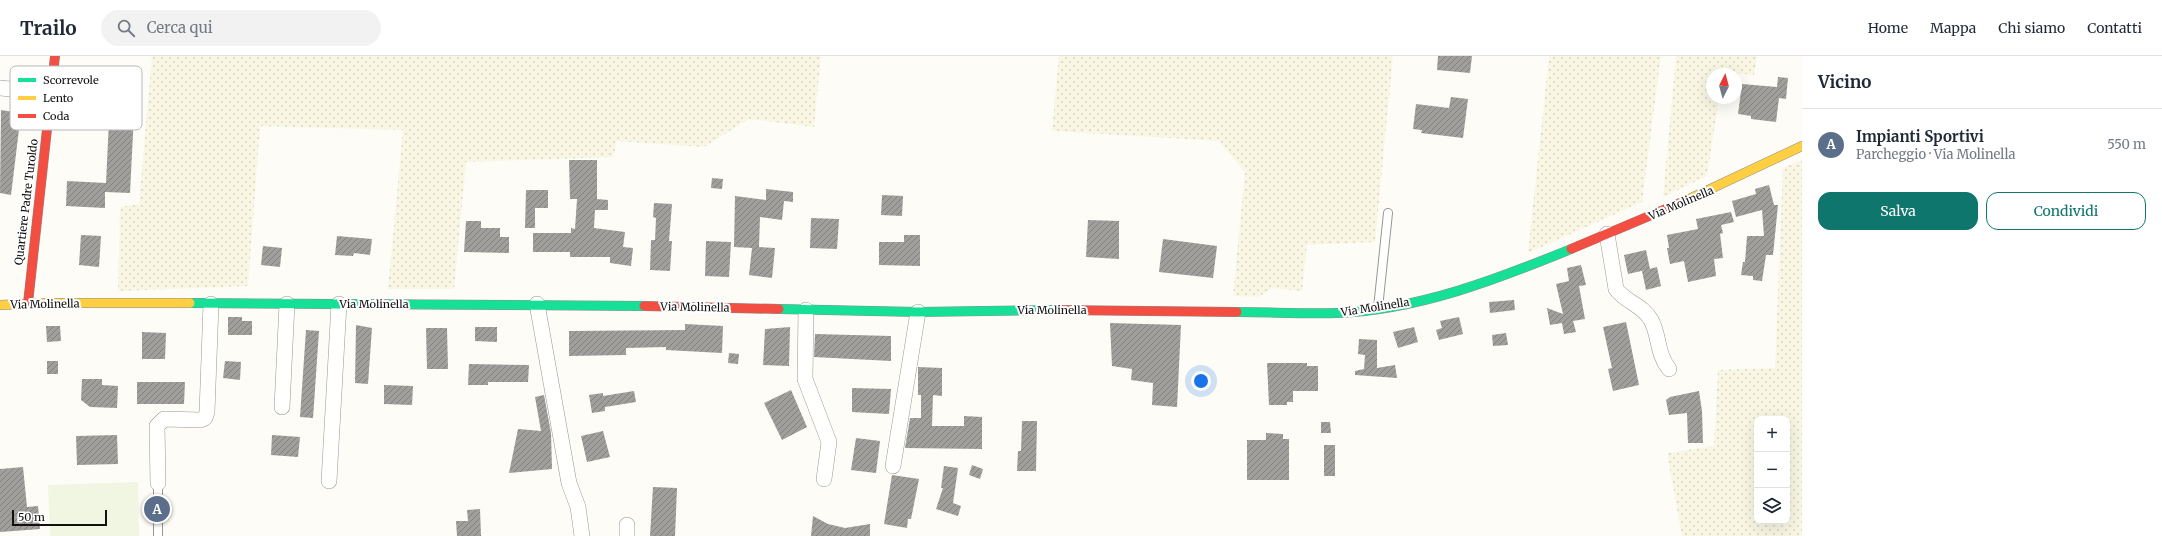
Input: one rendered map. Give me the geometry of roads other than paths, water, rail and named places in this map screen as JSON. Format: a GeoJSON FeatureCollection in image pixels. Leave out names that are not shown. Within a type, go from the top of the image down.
{"type":"FeatureCollection","features":[{"type":"Feature","properties":{"kind":"street","name":"Quartiere Padre Turoldo"},"geometry":{"type":"LineString","coordinates":[[54,66],[55,56]]}},
{"type":"Feature","properties":{"kind":"street"},"geometry":{"type":"LineString","coordinates":[[0,88],[10,89]]}},
{"type":"Feature","properties":{"kind":"street","name":"Quartiere Padre Turoldo"},"geometry":{"type":"LineString","coordinates":[[28,303],[29,282],[47,130]]}},
{"type":"Feature","properties":{"kind":"street","name":"Via Molinella"},"geometry":{"type":"LineString","coordinates":[[0,305],[28,303],[537,304],[918,312],[1019,310],[1338,313],[1378,309],[1407,303],[1482,283],[1607,234],[1753,172],[1802,146]]}},
{"type":"Feature","properties":{"kind":"street"},"geometry":{"type":"LineString","coordinates":[[1607,234],[1616,289],[1620,295],[1644,310],[1652,320],[1661,358],[1669,369]]}},
{"type":"Feature","properties":{"kind":"street"},"geometry":{"type":"LineString","coordinates":[[158,483],[157,426],[159,423],[164,419],[200,420],[205,418],[207,412],[211,304]]}},
{"type":"Feature","properties":{"kind":"street"},"geometry":{"type":"LineString","coordinates":[[282,407],[287,304]]}},
{"type":"Feature","properties":{"kind":"street"},"geometry":{"type":"LineString","coordinates":[[329,482],[339,304]]}},
{"type":"Feature","properties":{"kind":"street"},"geometry":{"type":"LineString","coordinates":[[537,304],[569,483],[578,507],[582,536]]}},
{"type":"Feature","properties":{"kind":"street"},"geometry":{"type":"LineString","coordinates":[[806,310],[805,379],[829,442],[824,479]]}},
{"type":"Feature","properties":{"kind":"street"},"geometry":{"type":"LineString","coordinates":[[894,466],[918,312]]}},
{"type":"Feature","properties":{"kind":"lane"},"geometry":{"type":"LineString","coordinates":[[1378,309],[1388,213]]}},
{"type":"Feature","properties":{"kind":"lane"},"geometry":{"type":"LineString","coordinates":[[158,483],[158,536]]}},
{"type":"Feature","properties":{"kind":"place","name":"Impianti Sportivi"},"geometry":{"type":"Point","coordinates":[157,509]}}]}
